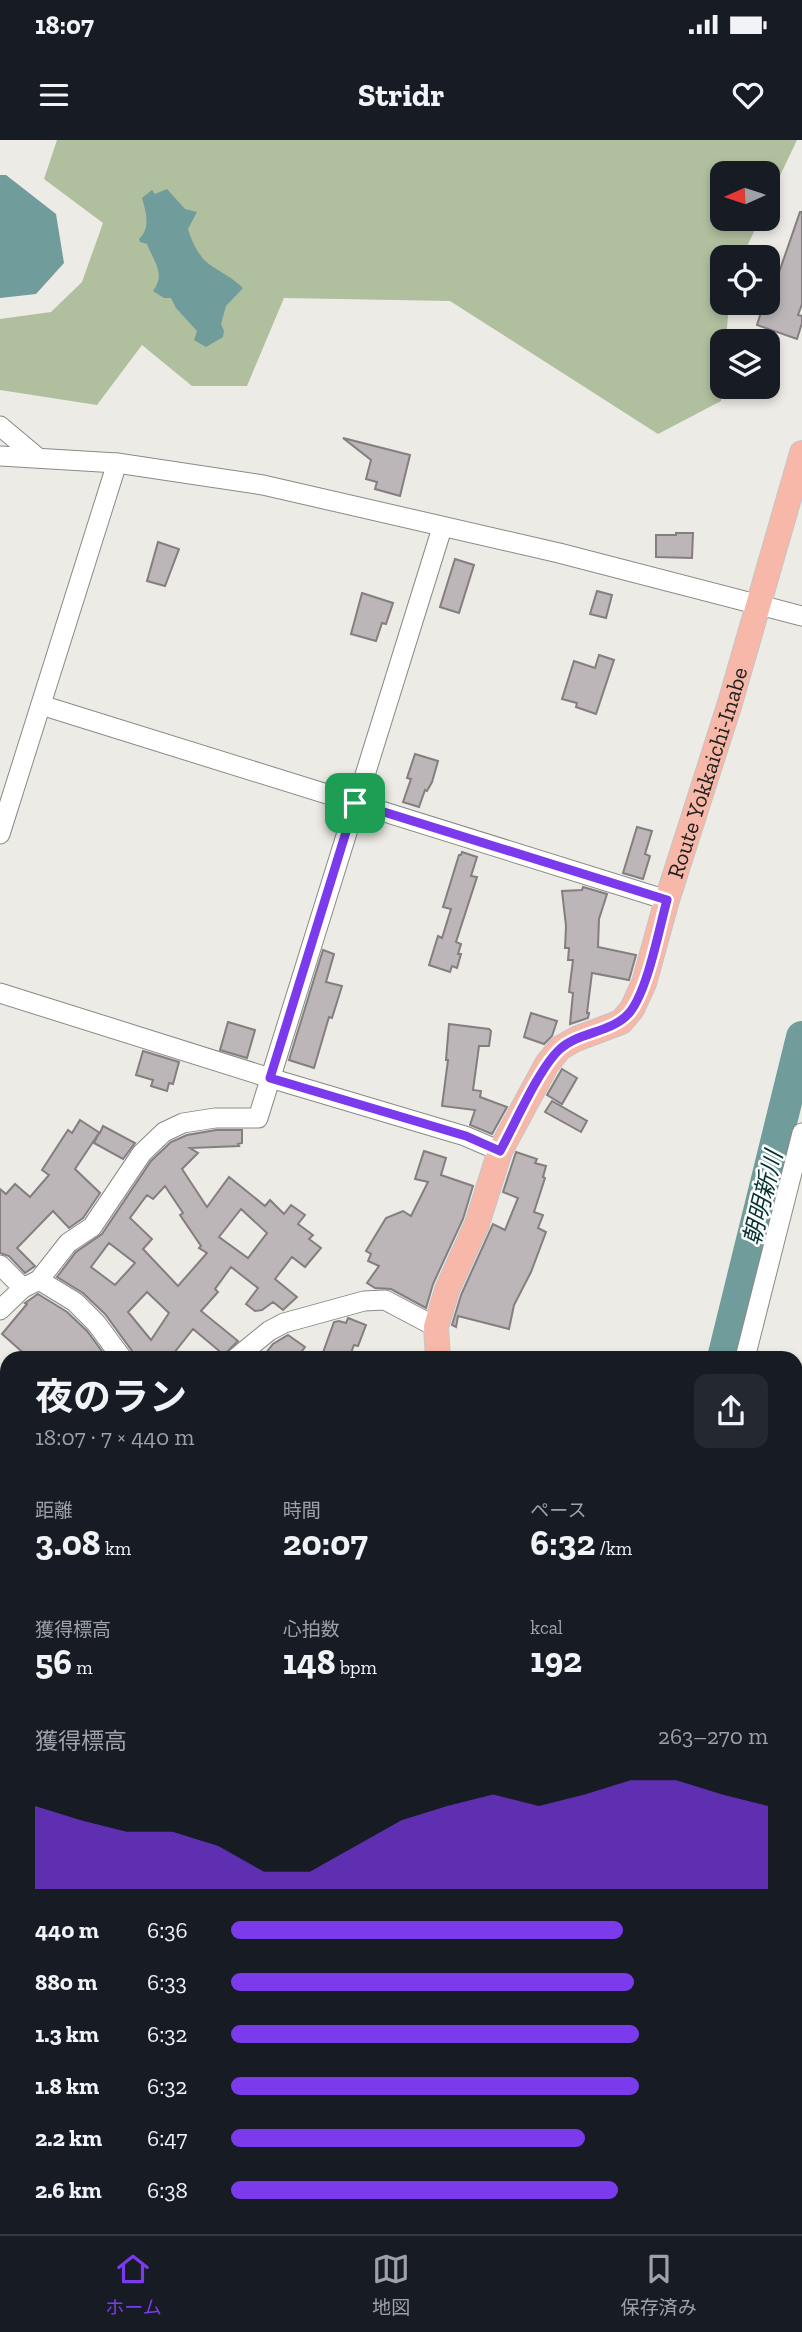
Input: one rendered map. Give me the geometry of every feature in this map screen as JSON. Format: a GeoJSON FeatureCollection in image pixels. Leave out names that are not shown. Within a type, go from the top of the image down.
{"type":"FeatureCollection","features":[{"type":"Feature","properties":{"kind":"main road","name":"Route Yokkaichi-Inabe"},"geometry":{"type":"LineString","coordinates":[[438,1351],[436,1327],[447,1290],[477,1224],[500,1151],[547,1064],[560,1048],[576,1038],[621,1022],[632,1009],[643,983],[730,704],[802,453]]}},
{"type":"Feature","properties":{"kind":"street"},"geometry":{"type":"LineString","coordinates":[[0,426],[37,457]]}},
{"type":"Feature","properties":{"kind":"street"},"geometry":{"type":"LineString","coordinates":[[0,456],[117,463],[263,485],[559,553],[802,616]]}},
{"type":"Feature","properties":{"kind":"street"},"geometry":{"type":"LineString","coordinates":[[0,834],[117,463]]}},
{"type":"Feature","properties":{"kind":"street"},"geometry":{"type":"LineString","coordinates":[[0,1310],[31,1284],[68,1243],[92,1227],[142,1153],[164,1132],[183,1123],[215,1118],[258,1118],[442,528]]}},
{"type":"Feature","properties":{"kind":"street"},"geometry":{"type":"LineString","coordinates":[[41,705],[667,900]]}},
{"type":"Feature","properties":{"kind":"street"},"geometry":{"type":"LineString","coordinates":[[0,992],[270,1078],[466,1136],[500,1151]]}},
{"type":"Feature","properties":{"kind":"street"},"geometry":{"type":"LineString","coordinates":[[747,1351],[802,1133]]}},
{"type":"Feature","properties":{"kind":"street"},"geometry":{"type":"LineString","coordinates":[[0,1265],[31,1284],[75,1302],[96,1323],[117,1351]]}},
{"type":"Feature","properties":{"kind":"street"},"geometry":{"type":"LineString","coordinates":[[245,1351],[284,1322],[364,1301],[386,1300],[436,1327]]}},
{"type":"Feature","properties":{"kind":"green space"},"geometry":{"type":"Polygon","coordinates":[[[57,140],[797,140],[780,176],[780,161],[710,161],[710,231],[754,231],[748,245],[710,245],[710,315],[728,315],[727,329],[710,329],[710,399],[721,401],[658,434],[450,301],[284,298],[247,386],[192,386],[142,345],[97,405],[0,390],[0,319],[51,312],[82,282],[103,223],[44,179],[57,140]]]}},
{"type":"Feature","properties":{"kind":"water"},"geometry":{"type":"Polygon","coordinates":[[[0,175],[6,175],[56,214],[64,263],[36,294],[0,298],[0,175]]]}},
{"type":"Feature","properties":{"kind":"water"},"geometry":{"type":"Polygon","coordinates":[[[167,189],[185,209],[197,212],[188,229],[202,257],[243,288],[226,306],[221,324],[223,337],[206,347],[194,340],[197,331],[176,308],[171,298],[164,298],[153,291],[159,279],[158,268],[147,244],[139,239],[146,225],[142,198],[152,190],[155,194],[167,189]]]}},
{"type":"Feature","properties":{"kind":"building"},"geometry":{"type":"Polygon","coordinates":[[[802,212],[802,304],[798,315],[802,316],[802,323],[797,339],[780,333],[780,329],[757,325],[760,315],[780,315],[780,270],[802,212]]]}},
{"type":"Feature","properties":{"kind":"building"},"geometry":{"type":"Polygon","coordinates":[[[343,438],[410,455],[400,496],[375,489],[377,482],[366,479],[371,460],[343,438]]]}},
{"type":"Feature","properties":{"kind":"building"},"geometry":{"type":"Polygon","coordinates":[[[693,533],[692,558],[656,557],[656,535],[693,533]]]}},
{"type":"Feature","properties":{"kind":"building"},"geometry":{"type":"Polygon","coordinates":[[[158,542],[179,549],[165,586],[147,581],[158,542]]]}},
{"type":"Feature","properties":{"kind":"building"},"geometry":{"type":"Polygon","coordinates":[[[455,559],[474,565],[459,613],[440,607],[455,559]]]}},
{"type":"Feature","properties":{"kind":"building"},"geometry":{"type":"Polygon","coordinates":[[[597,591],[612,595],[606,618],[590,614],[597,591]]]}},
{"type":"Feature","properties":{"kind":"building"},"geometry":{"type":"Polygon","coordinates":[[[362,593],[393,603],[386,624],[382,623],[376,641],[351,634],[362,593]]]}},
{"type":"Feature","properties":{"kind":"building"},"geometry":{"type":"Polygon","coordinates":[[[599,655],[614,660],[596,714],[576,707],[577,703],[562,699],[574,661],[595,668],[599,655]]]}},
{"type":"Feature","properties":{"kind":"building"},"geometry":{"type":"Polygon","coordinates":[[[415,754],[438,761],[432,782],[427,791],[425,790],[419,807],[403,802],[411,779],[407,778],[415,754]]]}},
{"type":"Feature","properties":{"kind":"building"},"geometry":{"type":"Polygon","coordinates":[[[637,827],[652,831],[645,854],[650,856],[643,879],[623,873],[637,827]]]}},
{"type":"Feature","properties":{"kind":"building"},"geometry":{"type":"Polygon","coordinates":[[[462,852],[477,857],[471,876],[477,877],[456,942],[461,944],[458,954],[461,954],[457,968],[452,966],[450,972],[429,965],[438,936],[442,938],[451,909],[443,907],[462,852]]]}},
{"type":"Feature","properties":{"kind":"building"},"geometry":{"type":"Polygon","coordinates":[[[583,887],[607,894],[599,919],[598,947],[636,955],[629,980],[592,973],[588,1018],[570,1024],[573,993],[569,992],[573,960],[568,960],[569,948],[565,948],[566,926],[562,891],[582,890],[583,887]]]}},
{"type":"Feature","properties":{"kind":"building"},"geometry":{"type":"Polygon","coordinates":[[[323,950],[334,954],[326,982],[342,986],[332,1018],[329,1017],[314,1068],[289,1060],[323,950]]]}},
{"type":"Feature","properties":{"kind":"building"},"geometry":{"type":"Polygon","coordinates":[[[531,1013],[557,1021],[552,1036],[544,1044],[524,1037],[531,1013]]]}},
{"type":"Feature","properties":{"kind":"building"},"geometry":{"type":"Polygon","coordinates":[[[228,1022],[255,1030],[247,1058],[220,1050],[228,1022]]]}},
{"type":"Feature","properties":{"kind":"building"},"geometry":{"type":"Polygon","coordinates":[[[449,1024],[491,1031],[489,1046],[479,1046],[473,1090],[481,1091],[480,1097],[507,1107],[492,1134],[470,1125],[475,1110],[442,1106],[449,1024]]]}},
{"type":"Feature","properties":{"kind":"building"},"geometry":{"type":"Polygon","coordinates":[[[143,1051],[179,1062],[173,1084],[169,1083],[167,1091],[151,1086],[153,1080],[136,1075],[143,1051]]]}},
{"type":"Feature","properties":{"kind":"building"},"geometry":{"type":"Polygon","coordinates":[[[562,1069],[577,1078],[562,1104],[547,1095],[562,1069]]]}},
{"type":"Feature","properties":{"kind":"building"},"geometry":{"type":"Polygon","coordinates":[[[552,1101],[587,1121],[581,1132],[545,1112],[552,1101]]]}},
{"type":"Feature","properties":{"kind":"building"},"geometry":{"type":"Polygon","coordinates":[[[80,1120],[100,1133],[103,1126],[135,1143],[123,1159],[94,1143],[99,1133],[75,1169],[100,1193],[83,1218],[69,1228],[53,1211],[17,1248],[35,1266],[25,1273],[9,1256],[0,1253],[0,1189],[6,1194],[15,1184],[30,1197],[49,1175],[42,1170],[68,1130],[72,1133],[80,1120]]]}},
{"type":"Feature","properties":{"kind":"building"},"geometry":{"type":"Polygon","coordinates":[[[216,1130],[242,1130],[242,1143],[238,1144],[239,1146],[190,1148],[198,1153],[182,1169],[207,1207],[229,1177],[265,1206],[270,1200],[284,1214],[291,1205],[305,1215],[298,1224],[313,1235],[309,1239],[321,1248],[305,1267],[292,1257],[275,1279],[297,1297],[283,1310],[273,1302],[262,1310],[255,1311],[246,1304],[258,1288],[231,1267],[215,1289],[218,1292],[201,1311],[238,1341],[228,1351],[219,1351],[193,1329],[176,1351],[132,1351],[105,1314],[83,1293],[57,1277],[76,1252],[102,1234],[151,1161],[171,1142],[187,1135],[216,1130]],[[165,1186],[153,1199],[147,1195],[130,1218],[152,1239],[143,1249],[178,1286],[207,1253],[199,1248],[201,1246],[180,1215],[183,1213],[165,1186]],[[241,1209],[219,1237],[248,1258],[267,1233],[241,1209]],[[109,1243],[91,1267],[115,1285],[135,1263],[109,1243]],[[147,1292],[128,1312],[151,1340],[169,1313],[147,1292]]]}},
{"type":"Feature","properties":{"kind":"building"},"geometry":{"type":"Polygon","coordinates":[[[424,1151],[446,1158],[441,1175],[473,1186],[463,1219],[433,1284],[426,1308],[391,1289],[375,1288],[367,1283],[379,1266],[368,1261],[371,1254],[366,1251],[386,1218],[403,1211],[411,1216],[428,1182],[415,1179],[424,1151]]]}},
{"type":"Feature","properties":{"kind":"building"},"geometry":{"type":"Polygon","coordinates":[[[516,1152],[537,1159],[535,1163],[546,1166],[534,1212],[543,1215],[538,1228],[546,1232],[531,1272],[514,1305],[509,1329],[458,1316],[456,1327],[452,1325],[461,1295],[493,1224],[505,1230],[518,1198],[503,1192],[516,1152]]]}},
{"type":"Feature","properties":{"kind":"building"},"geometry":{"type":"Polygon","coordinates":[[[38,1294],[67,1312],[87,1331],[102,1351],[21,1351],[2,1334],[27,1304],[25,1303],[38,1294]]]}},
{"type":"Feature","properties":{"kind":"building"},"geometry":{"type":"Polygon","coordinates":[[[348,1318],[366,1325],[358,1346],[354,1345],[352,1351],[324,1351],[334,1322],[346,1323],[348,1318]]]}},
{"type":"Feature","properties":{"kind":"building"},"geometry":{"type":"Polygon","coordinates":[[[288,1335],[305,1347],[302,1351],[268,1351],[273,1344],[288,1335]]]}},
{"type":"Feature","properties":{"kind":"waterway","name":"朝明新川"},"geometry":{"type":"LineString","coordinates":[[725,1351],[802,1037]]}},
{"type":"Feature","properties":{"kind":"route"},"geometry":{"type":"LineString","coordinates":[[355,803],[667,900],[643,983],[632,1009],[621,1022],[576,1038],[560,1048],[547,1064],[500,1151],[466,1136],[270,1078],[355,803]]}}]}
